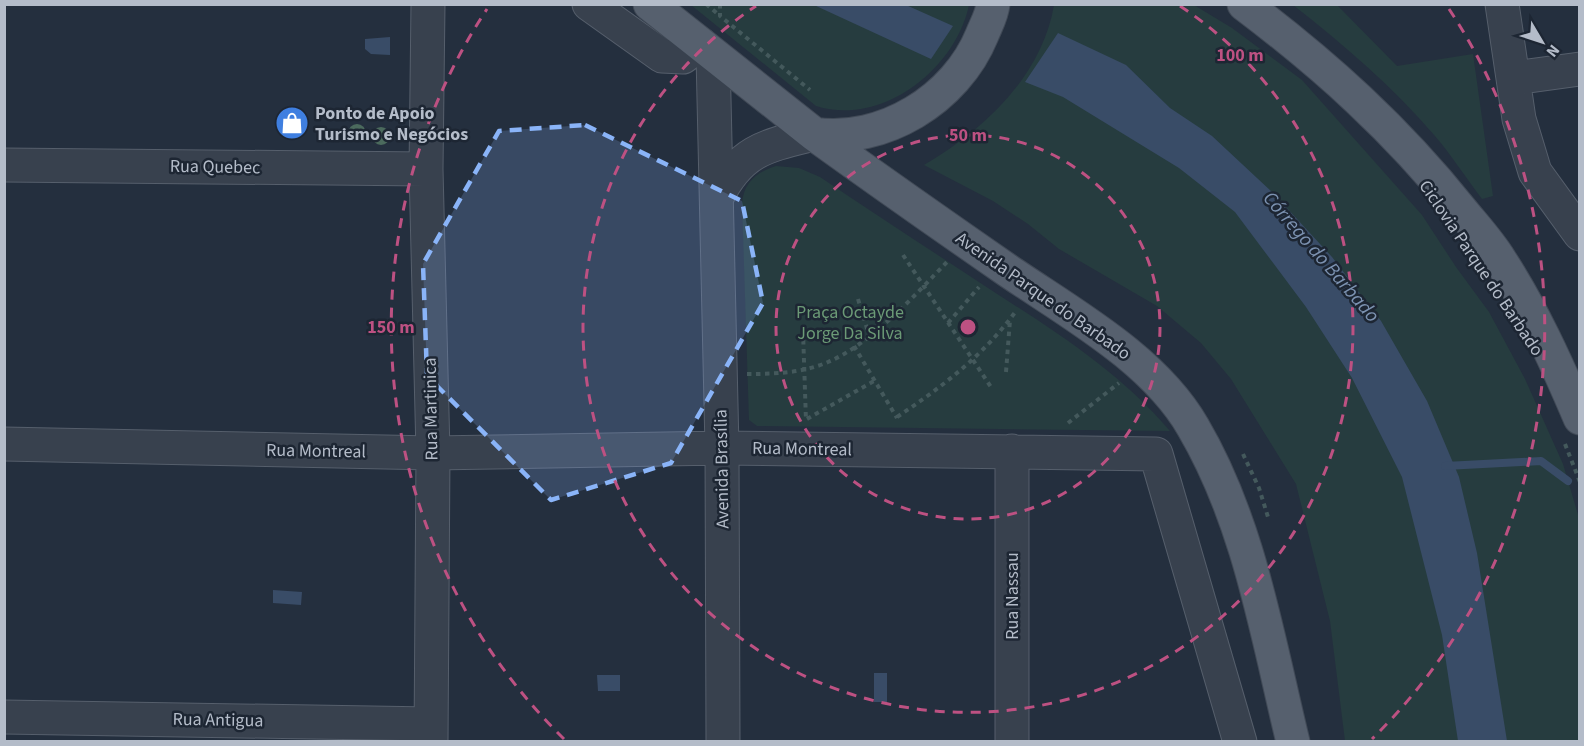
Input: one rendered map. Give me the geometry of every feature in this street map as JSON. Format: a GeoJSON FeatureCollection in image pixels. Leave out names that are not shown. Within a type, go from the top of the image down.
{"type":"FeatureCollection","features":[{"type":"Feature","properties":{"kind":"main road","name":"Avenida Parque do Barbado"},"geometry":{"type":"LineString","coordinates":[[650,4],[706,50],[830,135],[1113,342],[1160,384],[1192,424],[1222,483],[1251,570],[1293,741]]}},
{"type":"Feature","properties":{"kind":"main road"},"geometry":{"type":"LineString","coordinates":[[830,135],[895,122],[932,102],[962,71],[979,43],[993,4]]}},
{"type":"Feature","properties":{"kind":"main road"},"geometry":{"type":"LineString","coordinates":[[1244,4],[1356,94],[1404,141],[1499,259],[1560,371],[1570,425]]}},
{"type":"Feature","properties":{"kind":"street","name":"Rua Martinica"},"geometry":{"type":"LineString","coordinates":[[428,4],[426,169],[433,453],[431,733]]}},
{"type":"Feature","properties":{"kind":"street"},"geometry":{"type":"LineString","coordinates":[[590,4],[662,56],[683,57],[706,50]]}},
{"type":"Feature","properties":{"kind":"street"},"geometry":{"type":"LineString","coordinates":[[1502,4],[1519,119],[1535,172],[1580,234]]}},
{"type":"Feature","properties":{"kind":"street","name":"Avenida Brasília"},"geometry":{"type":"LineString","coordinates":[[706,50],[717,197],[722,448],[723,741]]}},
{"type":"Feature","properties":{"kind":"street"},"geometry":{"type":"LineString","coordinates":[[1514,78],[1580,69]]}},
{"type":"Feature","properties":{"kind":"street"},"geometry":{"type":"LineString","coordinates":[[717,197],[730,173],[746,158],[767,147],[830,135]]}},
{"type":"Feature","properties":{"kind":"street","name":"Rua Quebec"},"geometry":{"type":"LineString","coordinates":[[4,165],[426,169]]}},
{"type":"Feature","properties":{"kind":"street","name":"Rua Montreal"},"geometry":{"type":"LineString","coordinates":[[4,444],[433,453],[722,448],[1156,454],[1239,741]]}},
{"type":"Feature","properties":{"kind":"street","name":"Rua Nassau"},"geometry":{"type":"LineString","coordinates":[[1012,451],[1012,741]]}},
{"type":"Feature","properties":{"kind":"street","name":"Rua Antigua"},"geometry":{"type":"LineString","coordinates":[[4,717],[431,733]]}},
{"type":"Feature","properties":{"kind":"path"},"geometry":{"type":"LineString","coordinates":[[705,4],[720,16]]}},
{"type":"Feature","properties":{"kind":"path"},"geometry":{"type":"LineString","coordinates":[[903,255],[992,387]]}},
{"type":"Feature","properties":{"kind":"path"},"geometry":{"type":"LineString","coordinates":[[746,374],[804,369],[828,362],[869,335],[923,287],[947,261]]}},
{"type":"Feature","properties":{"kind":"path"},"geometry":{"type":"LineString","coordinates":[[948,323],[982,284]]}},
{"type":"Feature","properties":{"kind":"path"},"geometry":{"type":"LineString","coordinates":[[858,299],[869,335]]}},
{"type":"Feature","properties":{"kind":"path"},"geometry":{"type":"LineString","coordinates":[[897,417],[933,393],[973,360],[1018,308]]}},
{"type":"Feature","properties":{"kind":"path"},"geometry":{"type":"LineString","coordinates":[[1006,372],[1010,319]]}},
{"type":"Feature","properties":{"kind":"path"},"geometry":{"type":"LineString","coordinates":[[803,331],[806,427]]}},
{"type":"Feature","properties":{"kind":"path"},"geometry":{"type":"LineString","coordinates":[[854,346],[900,423]]}},
{"type":"Feature","properties":{"kind":"path"},"geometry":{"type":"LineString","coordinates":[[806,419],[874,381]]}},
{"type":"Feature","properties":{"kind":"path"},"geometry":{"type":"LineString","coordinates":[[1060,430],[1122,381]]}},
{"type":"Feature","properties":{"kind":"path"},"geometry":{"type":"LineString","coordinates":[[1570,425],[1580,482]]}},
{"type":"Feature","properties":{"kind":"highlighted area"},"geometry":{"type":"Polygon","coordinates":[[[585,125],[742,201],[763,303],[671,463],[551,500],[427,376],[423,264],[499,131],[585,125]]]}},
{"type":"Feature","properties":{"kind":"green space"},"geometry":{"type":"Polygon","coordinates":[[[691,5],[969,5],[961,28],[949,50],[933,70],[913,87],[890,100],[866,108],[841,110],[816,106],[691,5]]]}},
{"type":"Feature","properties":{"kind":"green space"},"geometry":{"type":"Polygon","coordinates":[[[1054,5],[1194,5],[1232,28],[1302,80],[1422,215],[1489,312],[1525,379],[1563,464],[1579,518],[1579,741],[1345,741],[1330,621],[1296,484],[1231,379],[1201,343],[1157,306],[1059,249],[1028,224],[993,201],[924,165],[968,135],[1007,98],[1037,55],[1054,5]]]}},
{"type":"Feature","properties":{"kind":"green space"},"geometry":{"type":"Polygon","coordinates":[[[1293,5],[1337,5],[1397,66],[1473,54],[1493,196],[1482,199],[1441,144],[1402,100],[1349,51],[1293,5]]]}},
{"type":"Feature","properties":{"kind":"green space","name":"Praça Octayde Jorge Da Silva"},"geometry":{"type":"Polygon","coordinates":[[[776,166],[799,168],[820,177],[1037,320],[1107,370],[1150,409],[1170,431],[757,426],[749,420],[742,203],[745,189],[753,179],[763,171],[776,166]]]}},
{"type":"Feature","properties":{"kind":"water"},"geometry":{"type":"Polygon","coordinates":[[[814,5],[906,5],[953,26],[931,59],[814,5]]]}},
{"type":"Feature","properties":{"kind":"water","name":"Córrego do Barbado"},"geometry":{"type":"Polygon","coordinates":[[[1058,33],[1126,65],[1170,108],[1212,136],[1273,193],[1332,257],[1381,321],[1427,401],[1459,477],[1477,553],[1507,741],[1458,741],[1442,635],[1402,477],[1352,378],[1306,307],[1235,212],[1179,168],[1063,97],[1025,82],[1058,33]]]}},
{"type":"Feature","properties":{"kind":"water"},"geometry":{"type":"Polygon","coordinates":[[[390,37],[390,55],[371,54],[365,49],[365,39],[390,37]]]}},
{"type":"Feature","properties":{"kind":"water"},"geometry":{"type":"Polygon","coordinates":[[[273,590],[302,592],[301,605],[273,603],[273,590]]]}},
{"type":"Feature","properties":{"kind":"water"},"geometry":{"type":"Polygon","coordinates":[[[874,673],[887,673],[887,702],[874,702],[874,673]]]}},
{"type":"Feature","properties":{"kind":"water"},"geometry":{"type":"Polygon","coordinates":[[[597,675],[620,675],[620,691],[598,691],[597,675]]]}},
{"type":"Feature","properties":{"kind":"waterway"},"geometry":{"type":"LineString","coordinates":[[1445,466],[1541,461],[1568,481]]}},
{"type":"Feature","properties":{"kind":"place","name":"Ponto de Apoio Turismo e Negócios"},"geometry":{"type":"Point","coordinates":[292,123]}}]}
